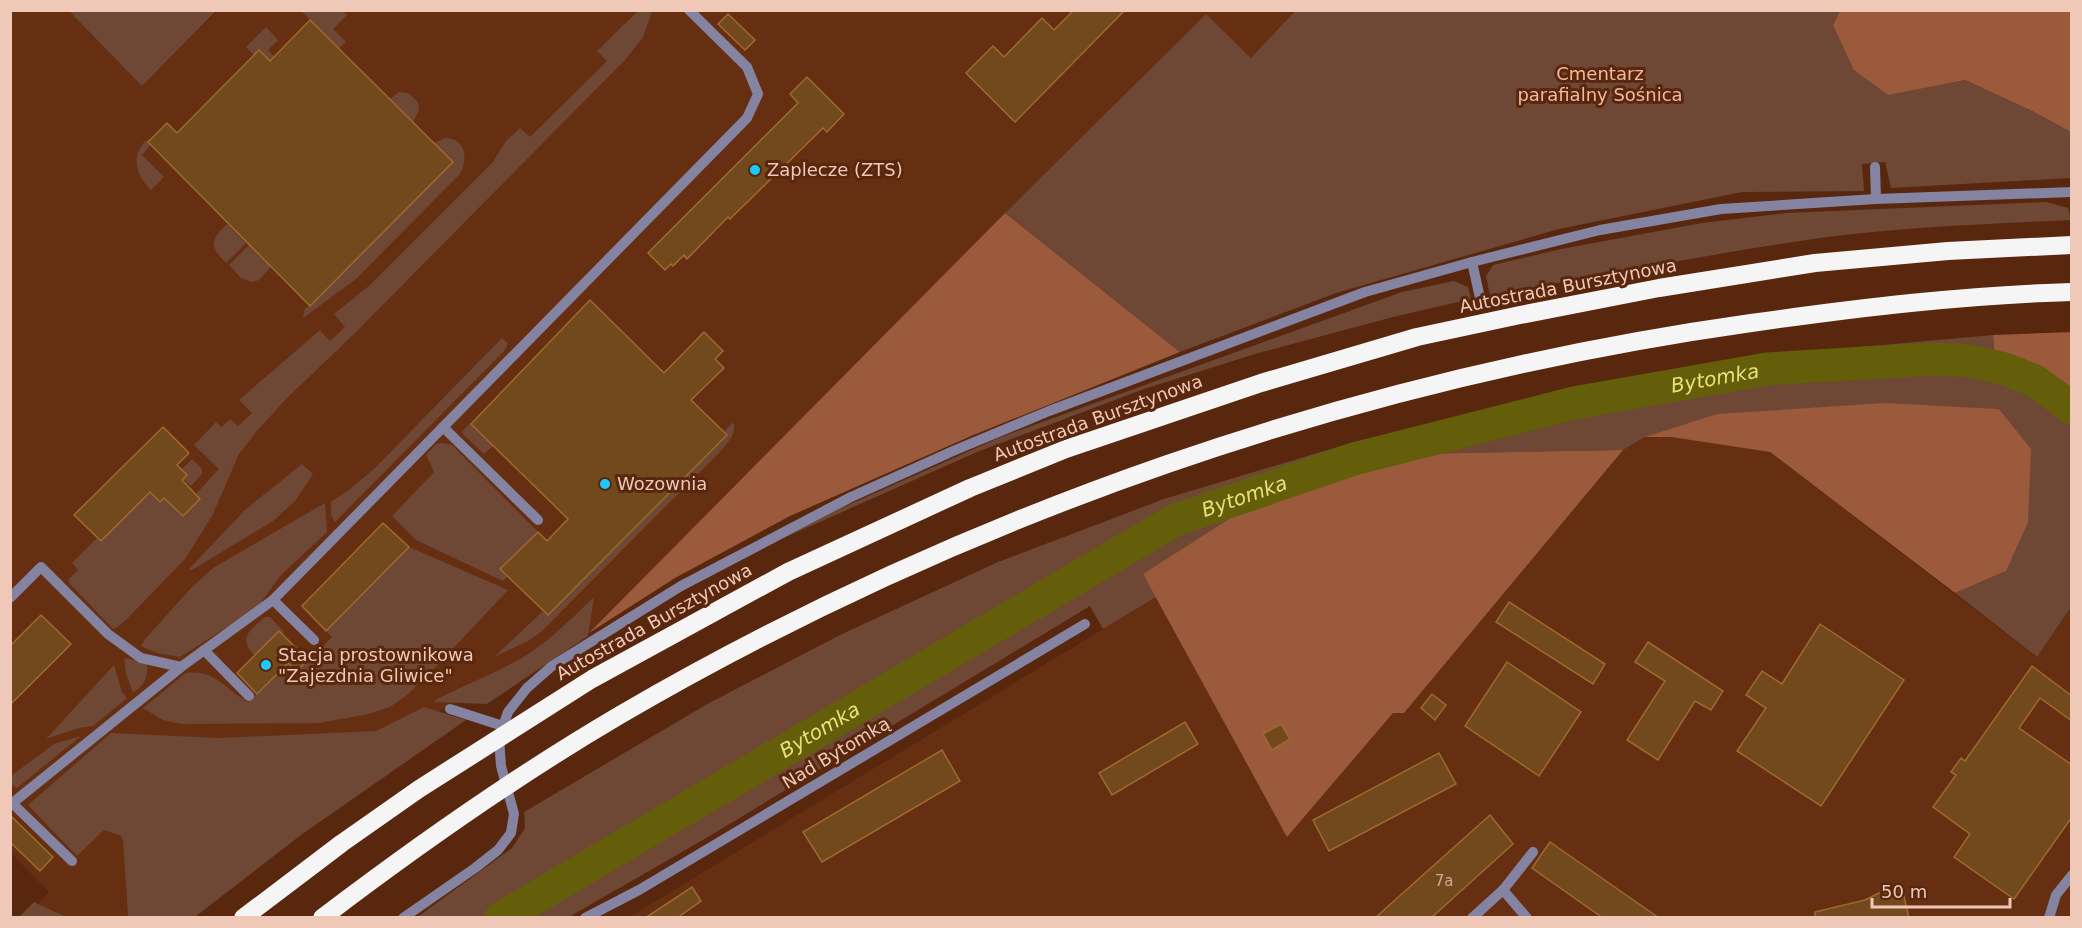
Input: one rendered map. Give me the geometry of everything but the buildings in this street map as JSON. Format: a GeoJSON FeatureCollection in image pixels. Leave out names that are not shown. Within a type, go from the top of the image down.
{"type":"FeatureCollection","features":[{"type":"Feature","properties":{"kind":"highway","name":"Autostrada Bursztynowa"},"geometry":{"type":"LineString","coordinates":[[243,918],[342,843],[419,789],[505,732],[592,679],[788,572],[970,488],[1066,449],[1261,383],[1417,338],[1520,315],[1659,288],[1815,263],[2072,244]]}},
{"type":"Feature","properties":{"kind":"highway"},"geometry":{"type":"LineString","coordinates":[[322,918],[449,824],[541,764],[621,715],[732,654],[822,607],[997,528],[1188,457],[1279,427],[1446,381],[1666,335],[1835,311],[1960,298],[2072,292]]}},
{"type":"Feature","properties":{"kind":"street"},"geometry":{"type":"LineString","coordinates":[[72,861],[11,804],[181,667],[273,600],[747,118],[758,94],[747,67],[689,10]]}},
{"type":"Feature","properties":{"kind":"street"},"geometry":{"type":"LineString","coordinates":[[1875,167],[1876,199]]}},
{"type":"Feature","properties":{"kind":"street"},"geometry":{"type":"LineString","coordinates":[[403,918],[498,850],[511,833],[514,814],[501,765],[499,738],[508,712],[527,688],[552,666],[681,586],[851,497],[1038,416],[1365,292],[1600,230],[1721,209],[1876,199],[2072,192]]}},
{"type":"Feature","properties":{"kind":"street"},"geometry":{"type":"LineString","coordinates":[[1472,262],[1480,298]]}},
{"type":"Feature","properties":{"kind":"street"},"geometry":{"type":"LineString","coordinates":[[443,427],[538,520]]}},
{"type":"Feature","properties":{"kind":"street"},"geometry":{"type":"LineString","coordinates":[[10,598],[41,567],[108,634],[141,658],[181,667]]}},
{"type":"Feature","properties":{"kind":"street"},"geometry":{"type":"LineString","coordinates":[[273,600],[314,640]]}},
{"type":"Feature","properties":{"kind":"street","name":"Nad Bytomką"},"geometry":{"type":"LineString","coordinates":[[585,918],[605,913],[639,890],[1085,624]]}},
{"type":"Feature","properties":{"kind":"street"},"geometry":{"type":"LineString","coordinates":[[204,651],[249,696]]}},
{"type":"Feature","properties":{"kind":"street"},"geometry":{"type":"LineString","coordinates":[[450,709],[503,726]]}},
{"type":"Feature","properties":{"kind":"street"},"geometry":{"type":"LineString","coordinates":[[1472,918],[1503,890],[1533,852]]}},
{"type":"Feature","properties":{"kind":"street"},"geometry":{"type":"LineString","coordinates":[[2049,918],[2056,895],[2072,875]]}},
{"type":"Feature","properties":{"kind":"street"},"geometry":{"type":"LineString","coordinates":[[1503,890],[1527,918]]}},
{"type":"Feature","properties":{"kind":"shaded area"},"geometry":{"type":"Polygon","coordinates":[[[10,11],[69,11],[142,86],[217,11],[1295,11],[1251,58],[1206,14],[1005,213],[589,633],[531,664],[528,659],[431,716],[104,829],[121,836],[123,841],[128,918],[67,917],[38,904],[49,892],[11,853],[10,11]]]}},
{"type":"Feature","properties":{"kind":"shaded area"},"geometry":{"type":"Polygon","coordinates":[[[1840,11],[2071,11],[2071,132],[1965,80],[1888,95],[1854,70],[1833,25],[1840,11]]]}},
{"type":"Feature","properties":{"kind":"shaded area"},"geometry":{"type":"Polygon","coordinates":[[[1005,213],[1180,352],[971,436],[790,516],[675,578],[589,633],[1005,213]]]}},
{"type":"Feature","properties":{"kind":"shaded area"},"geometry":{"type":"Polygon","coordinates":[[[2071,332],[2071,388],[2052,374],[1995,356],[1993,335],[2071,332]]]}},
{"type":"Feature","properties":{"kind":"shaded area"},"geometry":{"type":"Polygon","coordinates":[[[1885,403],[1999,409],[2031,449],[2028,522],[2006,571],[1955,593],[1770,452],[1671,437],[1645,437],[1717,414],[1885,403]]]}},
{"type":"Feature","properties":{"kind":"shaded area"},"geometry":{"type":"Polygon","coordinates":[[[1645,437],[1671,437],[1770,452],[2036,657],[2071,607],[2071,917],[628,918],[1156,597],[1287,836],[1393,713],[1404,713],[1623,450],[1645,437]]]}},
{"type":"Feature","properties":{"kind":"shaded area"},"geometry":{"type":"Polygon","coordinates":[[[1623,450],[1404,713],[1393,713],[1287,837],[1143,574],[1256,502],[1411,454],[1623,450]]]}},
{"type":"Feature","properties":{"kind":"green space"},"geometry":{"type":"Polygon","coordinates":[[[69,11],[214,11],[142,86],[69,11]]]}},
{"type":"Feature","properties":{"kind":"green space"},"geometry":{"type":"Polygon","coordinates":[[[301,11],[343,11],[347,15],[333,29],[346,42],[339,48],[301,11]]]}},
{"type":"Feature","properties":{"kind":"green space"},"geometry":{"type":"Polygon","coordinates":[[[638,11],[652,12],[643,37],[625,60],[353,335],[286,399],[257,431],[239,454],[212,516],[185,559],[125,621],[113,629],[70,584],[68,580],[78,570],[72,563],[97,538],[101,541],[150,492],[165,497],[183,516],[200,499],[196,494],[219,469],[194,445],[216,422],[222,427],[230,419],[238,426],[252,413],[239,400],[320,330],[330,341],[345,327],[334,314],[370,285],[493,162],[506,141],[520,128],[530,137],[607,61],[597,51],[638,11]]]}},
{"type":"Feature","properties":{"kind":"green space","name":"Cmentarz parafialny Sośnica"},"geometry":{"type":"Polygon","coordinates":[[[1295,11],[1840,11],[1833,25],[1888,94],[1965,80],[2071,132],[2071,178],[1891,188],[1885,162],[1862,164],[1864,191],[1742,192],[1559,229],[1336,293],[1180,352],[1005,213],[1206,14],[1251,58],[1295,11]]]}},
{"type":"Feature","properties":{"kind":"green space"},"geometry":{"type":"Polygon","coordinates":[[[266,27],[278,40],[268,50],[274,56],[270,61],[254,55],[246,47],[266,27]]]}},
{"type":"Feature","properties":{"kind":"green space"},"geometry":{"type":"Polygon","coordinates":[[[399,92],[408,93],[418,102],[419,110],[413,122],[390,99],[399,92]]]}},
{"type":"Feature","properties":{"kind":"green space"},"geometry":{"type":"Polygon","coordinates":[[[445,138],[457,142],[464,151],[464,163],[459,175],[356,279],[303,318],[305,308],[310,306],[453,162],[434,143],[445,138]]]}},
{"type":"Feature","properties":{"kind":"green space"},"geometry":{"type":"Polygon","coordinates":[[[146,140],[150,145],[142,155],[164,177],[151,190],[137,166],[138,153],[146,140]]]}},
{"type":"Feature","properties":{"kind":"green space"},"geometry":{"type":"Polygon","coordinates":[[[2046,202],[2068,208],[2071,220],[1910,229],[1813,239],[1490,295],[1486,276],[1493,265],[1561,249],[1702,223],[1786,213],[2046,202]]]}},
{"type":"Feature","properties":{"kind":"green space"},"geometry":{"type":"Polygon","coordinates":[[[227,224],[246,243],[226,263],[214,247],[214,243],[217,234],[227,224]]]}},
{"type":"Feature","properties":{"kind":"green space"},"geometry":{"type":"Polygon","coordinates":[[[249,245],[271,267],[259,280],[252,282],[241,278],[229,265],[249,245]]]}},
{"type":"Feature","properties":{"kind":"green space"},"geometry":{"type":"Polygon","coordinates":[[[1454,281],[1468,287],[1471,299],[1393,317],[1255,354],[1144,389],[977,452],[786,537],[839,509],[1001,437],[1402,292],[1454,281]]]}},
{"type":"Feature","properties":{"kind":"green space"},"geometry":{"type":"Polygon","coordinates":[[[1993,335],[1997,377],[2059,403],[2071,413],[2071,607],[2037,657],[1955,593],[2006,571],[1999,409],[1645,437],[1623,450],[1411,454],[1143,574],[1156,597],[1103,629],[1090,606],[708,837],[569,917],[416,918],[512,848],[525,828],[524,812],[709,703],[842,634],[998,562],[1164,499],[1354,442],[1509,405],[1680,371],[1815,351],[1993,335]]]}},
{"type":"Feature","properties":{"kind":"green space"},"geometry":{"type":"Polygon","coordinates":[[[502,338],[508,343],[505,350],[335,522],[331,515],[331,502],[375,468],[502,338]]]}},
{"type":"Feature","properties":{"kind":"green space"},"geometry":{"type":"Polygon","coordinates":[[[733,422],[733,435],[719,453],[541,632],[528,641],[494,657],[543,611],[548,615],[727,436],[724,432],[733,422]]]}},
{"type":"Feature","properties":{"kind":"green space"},"geometry":{"type":"Polygon","coordinates":[[[470,423],[493,446],[484,454],[462,432],[470,423]]]}},
{"type":"Feature","properties":{"kind":"green space"},"geometry":{"type":"Polygon","coordinates":[[[436,444],[452,445],[538,532],[501,569],[508,576],[503,581],[416,540],[392,516],[434,472],[426,455],[436,444]]]}},
{"type":"Feature","properties":{"kind":"green space"},"geometry":{"type":"Polygon","coordinates":[[[192,459],[202,469],[202,474],[191,486],[183,479],[187,475],[181,470],[192,459]]]}},
{"type":"Feature","properties":{"kind":"green space"},"geometry":{"type":"Polygon","coordinates":[[[302,464],[313,474],[295,501],[273,521],[192,570],[188,570],[246,509],[302,464]]]}},
{"type":"Feature","properties":{"kind":"green space"},"geometry":{"type":"Polygon","coordinates":[[[325,503],[327,532],[280,576],[257,608],[180,657],[157,653],[141,646],[192,587],[213,568],[325,503]]]}},
{"type":"Feature","properties":{"kind":"green space"},"geometry":{"type":"Polygon","coordinates":[[[409,547],[508,590],[407,695],[390,707],[369,714],[319,723],[182,724],[163,720],[143,708],[186,673],[206,674],[213,677],[248,702],[300,652],[303,653],[291,665],[298,671],[332,637],[326,631],[409,547]]]}},
{"type":"Feature","properties":{"kind":"green space"},"geometry":{"type":"Polygon","coordinates":[[[594,597],[588,636],[487,704],[434,702],[530,653],[594,597]]]}},
{"type":"Feature","properties":{"kind":"green space"},"geometry":{"type":"Polygon","coordinates":[[[265,617],[270,617],[284,632],[282,634],[279,631],[255,656],[246,639],[250,630],[265,617]]]}},
{"type":"Feature","properties":{"kind":"green space"},"geometry":{"type":"Polygon","coordinates":[[[124,658],[147,664],[145,681],[133,693],[126,674],[124,658]]]}},
{"type":"Feature","properties":{"kind":"green space"},"geometry":{"type":"Polygon","coordinates":[[[114,665],[122,692],[127,698],[93,726],[79,728],[46,739],[114,665]]]}},
{"type":"Feature","properties":{"kind":"green space"},"geometry":{"type":"Polygon","coordinates":[[[424,707],[466,720],[301,835],[195,917],[128,917],[121,836],[104,830],[77,856],[28,805],[111,733],[219,738],[376,731],[424,707]]]}},
{"type":"Feature","properties":{"kind":"green space"},"geometry":{"type":"Polygon","coordinates":[[[81,736],[17,788],[11,785],[11,776],[54,744],[81,736]]]}},
{"type":"Feature","properties":{"kind":"green space"},"geometry":{"type":"Polygon","coordinates":[[[34,902],[38,904],[67,917],[19,917],[34,902]]]}},
{"type":"Feature","properties":{"kind":"waterway","name":"Bytomka"},"geometry":{"type":"LineString","coordinates":[[501,918],[1175,520],[1354,459],[1574,403],[1767,369],[1932,359],[1970,361],[2005,369],[2035,381],[2072,408]]}},
{"type":"Feature","properties":{"kind":"place","name":"Zaplecze (ZTS)"},"geometry":{"type":"Point","coordinates":[755,170]}},
{"type":"Feature","properties":{"kind":"place","name":"Wozownia"},"geometry":{"type":"Point","coordinates":[605,484]}},
{"type":"Feature","properties":{"kind":"place","name":"Stacja prostownikowa \"Zajezdnia Gliwice\""},"geometry":{"type":"Point","coordinates":[266,665]}}]}
